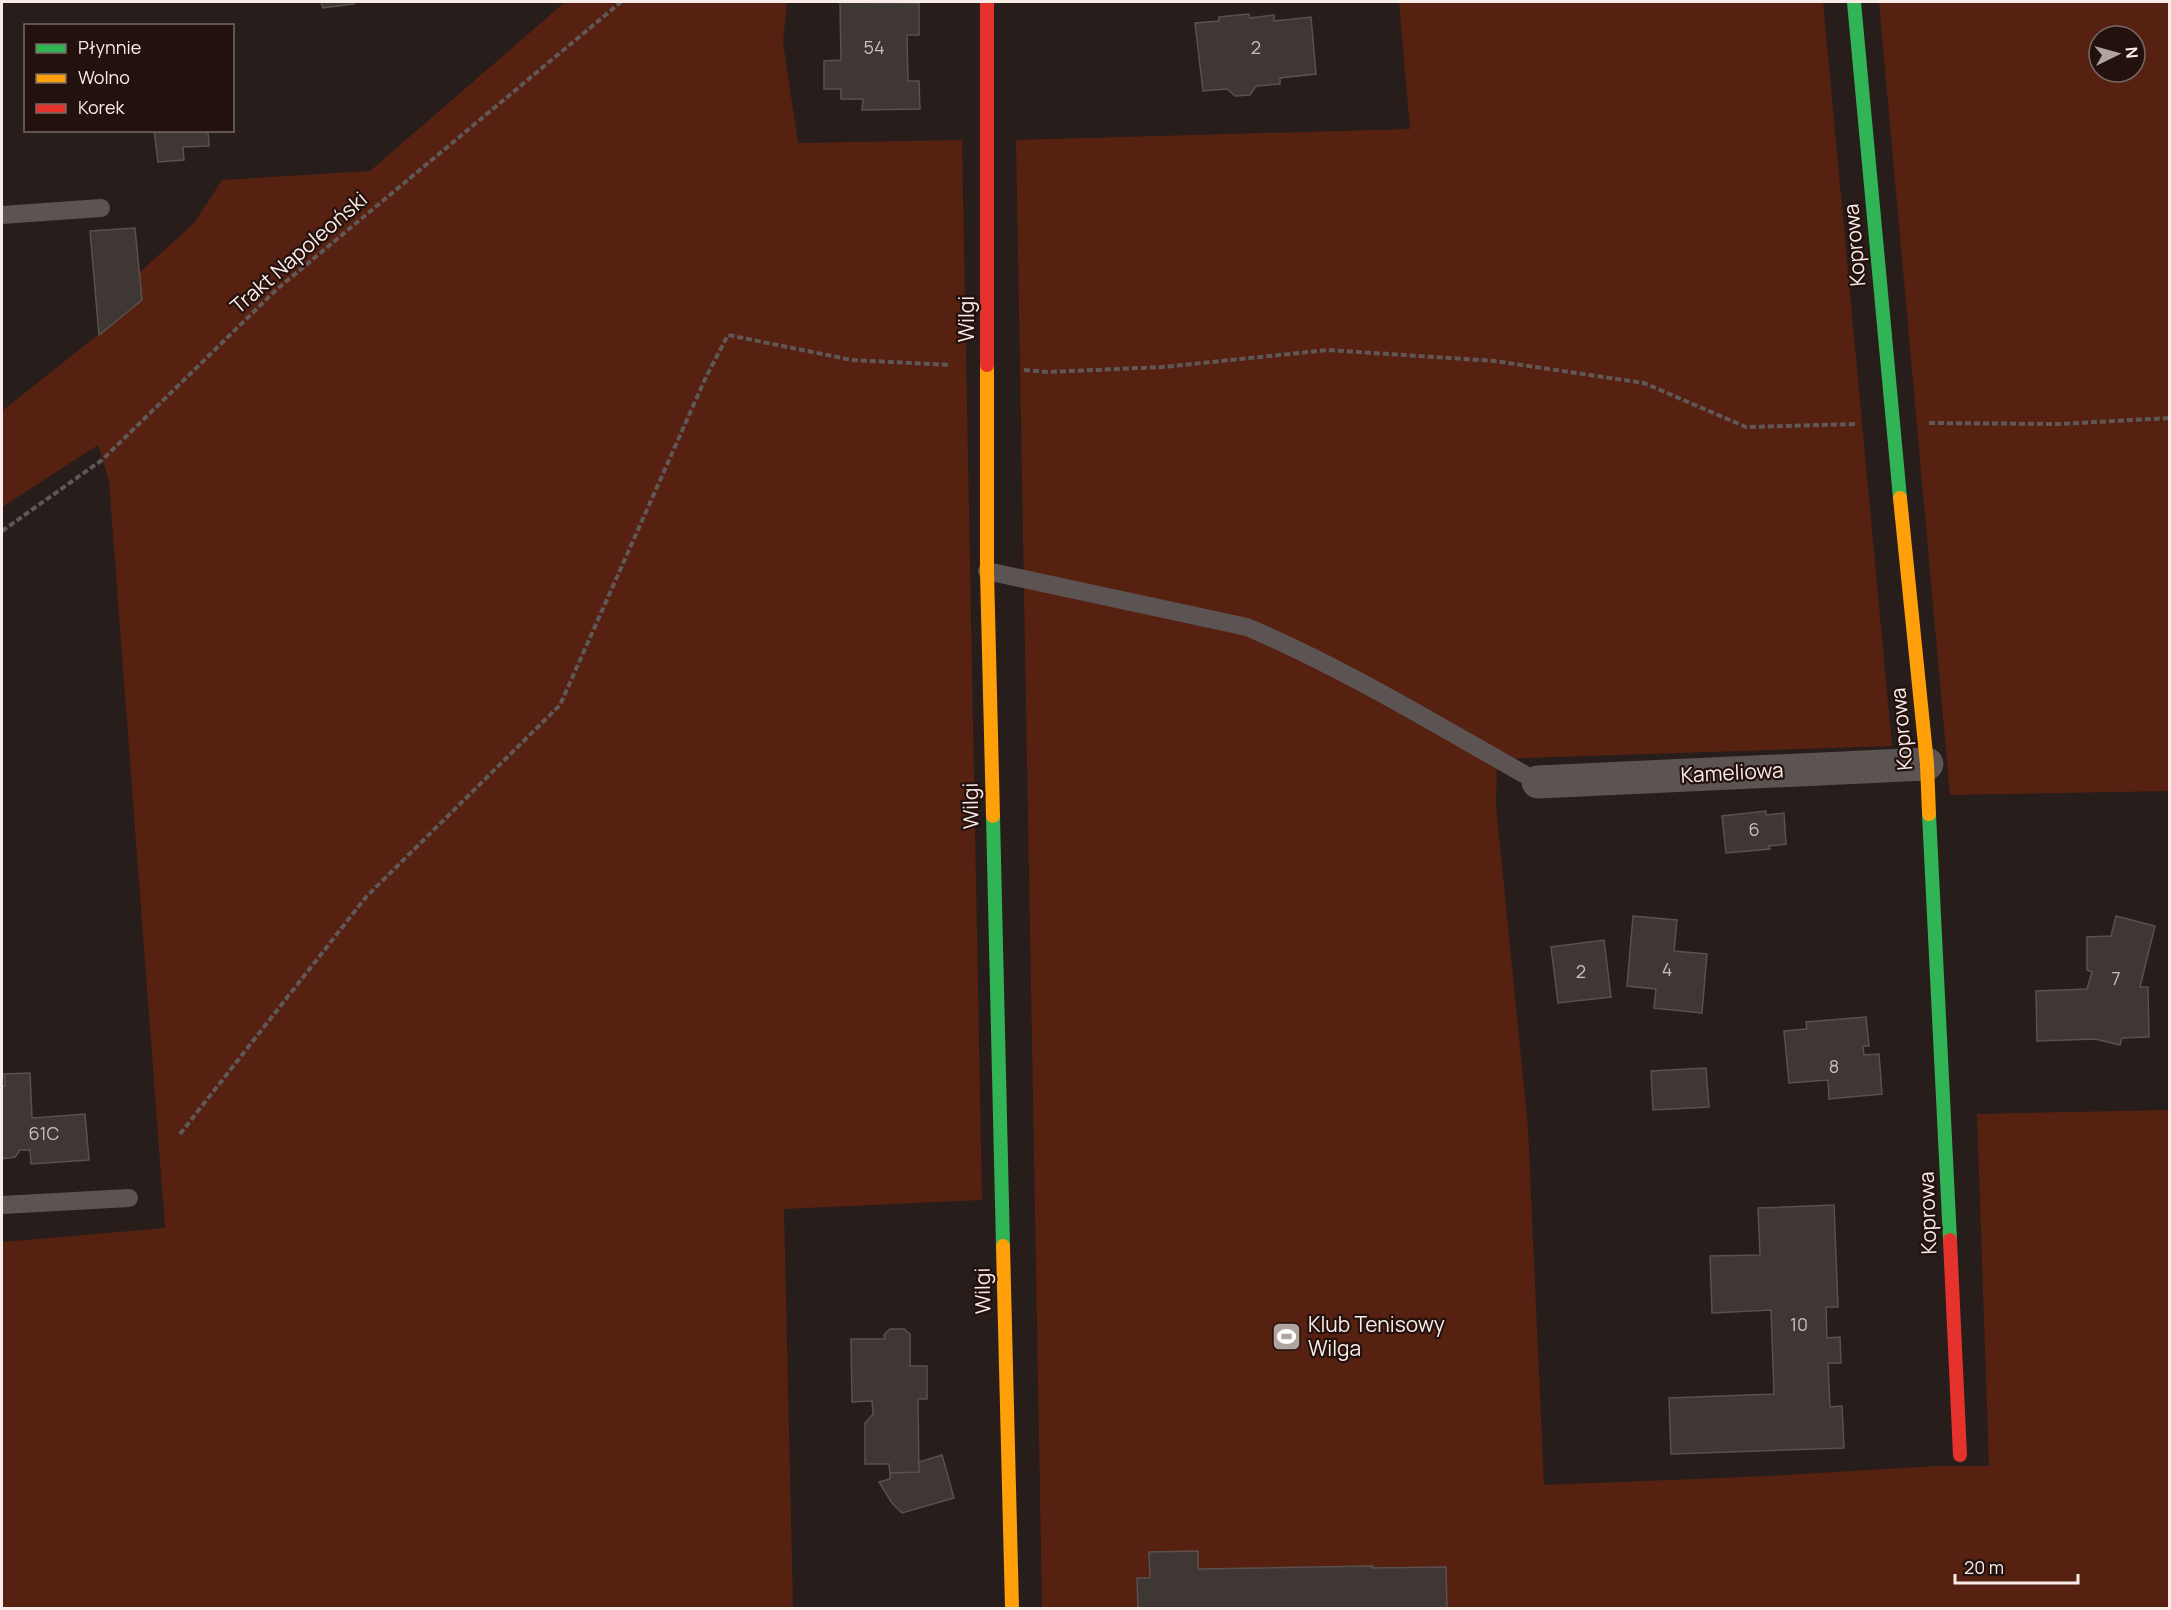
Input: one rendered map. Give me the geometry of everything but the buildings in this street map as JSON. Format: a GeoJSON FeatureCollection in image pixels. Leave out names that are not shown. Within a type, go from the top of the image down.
{"type":"FeatureCollection","features":[{"type":"Feature","properties":{"kind":"street","name":"Wilgi"},"geometry":{"type":"LineString","coordinates":[[987,2],[987,571],[1012,1608]]}},
{"type":"Feature","properties":{"kind":"street","name":"Koprowa"},"geometry":{"type":"LineString","coordinates":[[1854,2],[1892,423],[1927,764],[1960,1455]]}},
{"type":"Feature","properties":{"kind":"street","name":"Kameliowa"},"geometry":{"type":"LineString","coordinates":[[1538,782],[1927,764]]}},
{"type":"Feature","properties":{"kind":"lane"},"geometry":{"type":"LineString","coordinates":[[2,215],[101,208]]}},
{"type":"Feature","properties":{"kind":"lane"},"geometry":{"type":"LineString","coordinates":[[987,571],[1247,627],[1287,644],[1538,782]]}},
{"type":"Feature","properties":{"kind":"lane"},"geometry":{"type":"LineString","coordinates":[[2,1205],[129,1198]]}},
{"type":"Feature","properties":{"kind":"path","name":"Trakt Napoleoński"},"geometry":{"type":"LineString","coordinates":[[2,531],[102,460],[276,290],[621,2]]}},
{"type":"Feature","properties":{"kind":"path"},"geometry":{"type":"LineString","coordinates":[[180,1134],[366,897],[560,705],[706,377],[728,335],[852,360],[1048,372],[1163,367],[1328,350],[1495,361],[1644,382],[1746,427],[1892,423],[2060,424],[2169,418]]}},
{"type":"Feature","properties":{"kind":"shaded area"},"geometry":{"type":"Polygon","coordinates":[[[565,2],[787,2],[783,42],[798,143],[962,140],[982,1200],[784,1209],[793,1608],[2,1608],[2,1242],[165,1228],[109,481],[98,445],[2,507],[2,411],[142,300],[139,273],[194,223],[222,180],[370,171],[565,2]]]}},
{"type":"Feature","properties":{"kind":"shaded area"},"geometry":{"type":"Polygon","coordinates":[[[1399,2],[1823,2],[1892,746],[1497,759],[1496,805],[1528,1128],[1544,1485],[1768,1476],[1935,1466],[1989,1466],[1977,1114],[2169,1110],[2169,1608],[1042,1608],[1016,140],[1410,129],[1399,2]]]}},
{"type":"Feature","properties":{"kind":"shaded area"},"geometry":{"type":"Polygon","coordinates":[[[1879,2],[2169,2],[2169,791],[1950,795],[1879,2]]]}},
{"type":"Feature","properties":{"kind":"traffic: fast"},"geometry":{"type":"LineString","coordinates":[[1854,2],[1900,498]]}},
{"type":"Feature","properties":{"kind":"traffic: fast"},"geometry":{"type":"LineString","coordinates":[[1929,814],[1950,1240]]}},
{"type":"Feature","properties":{"kind":"traffic: fast"},"geometry":{"type":"LineString","coordinates":[[993,816],[1003,1246]]}},
{"type":"Feature","properties":{"kind":"traffic: slow"},"geometry":{"type":"LineString","coordinates":[[987,365],[987,571],[993,816]]}},
{"type":"Feature","properties":{"kind":"traffic: slow"},"geometry":{"type":"LineString","coordinates":[[1900,498],[1927,764],[1929,814]]}},
{"type":"Feature","properties":{"kind":"traffic: slow"},"geometry":{"type":"LineString","coordinates":[[1003,1246],[1012,1608]]}},
{"type":"Feature","properties":{"kind":"traffic: jam"},"geometry":{"type":"LineString","coordinates":[[987,2],[987,365]]}},
{"type":"Feature","properties":{"kind":"traffic: jam"},"geometry":{"type":"LineString","coordinates":[[1950,1240],[1960,1455]]}},
{"type":"Feature","properties":{"kind":"place","name":"Klub Tenisowy Wilga"},"geometry":{"type":"Point","coordinates":[1287,1337]}}]}
